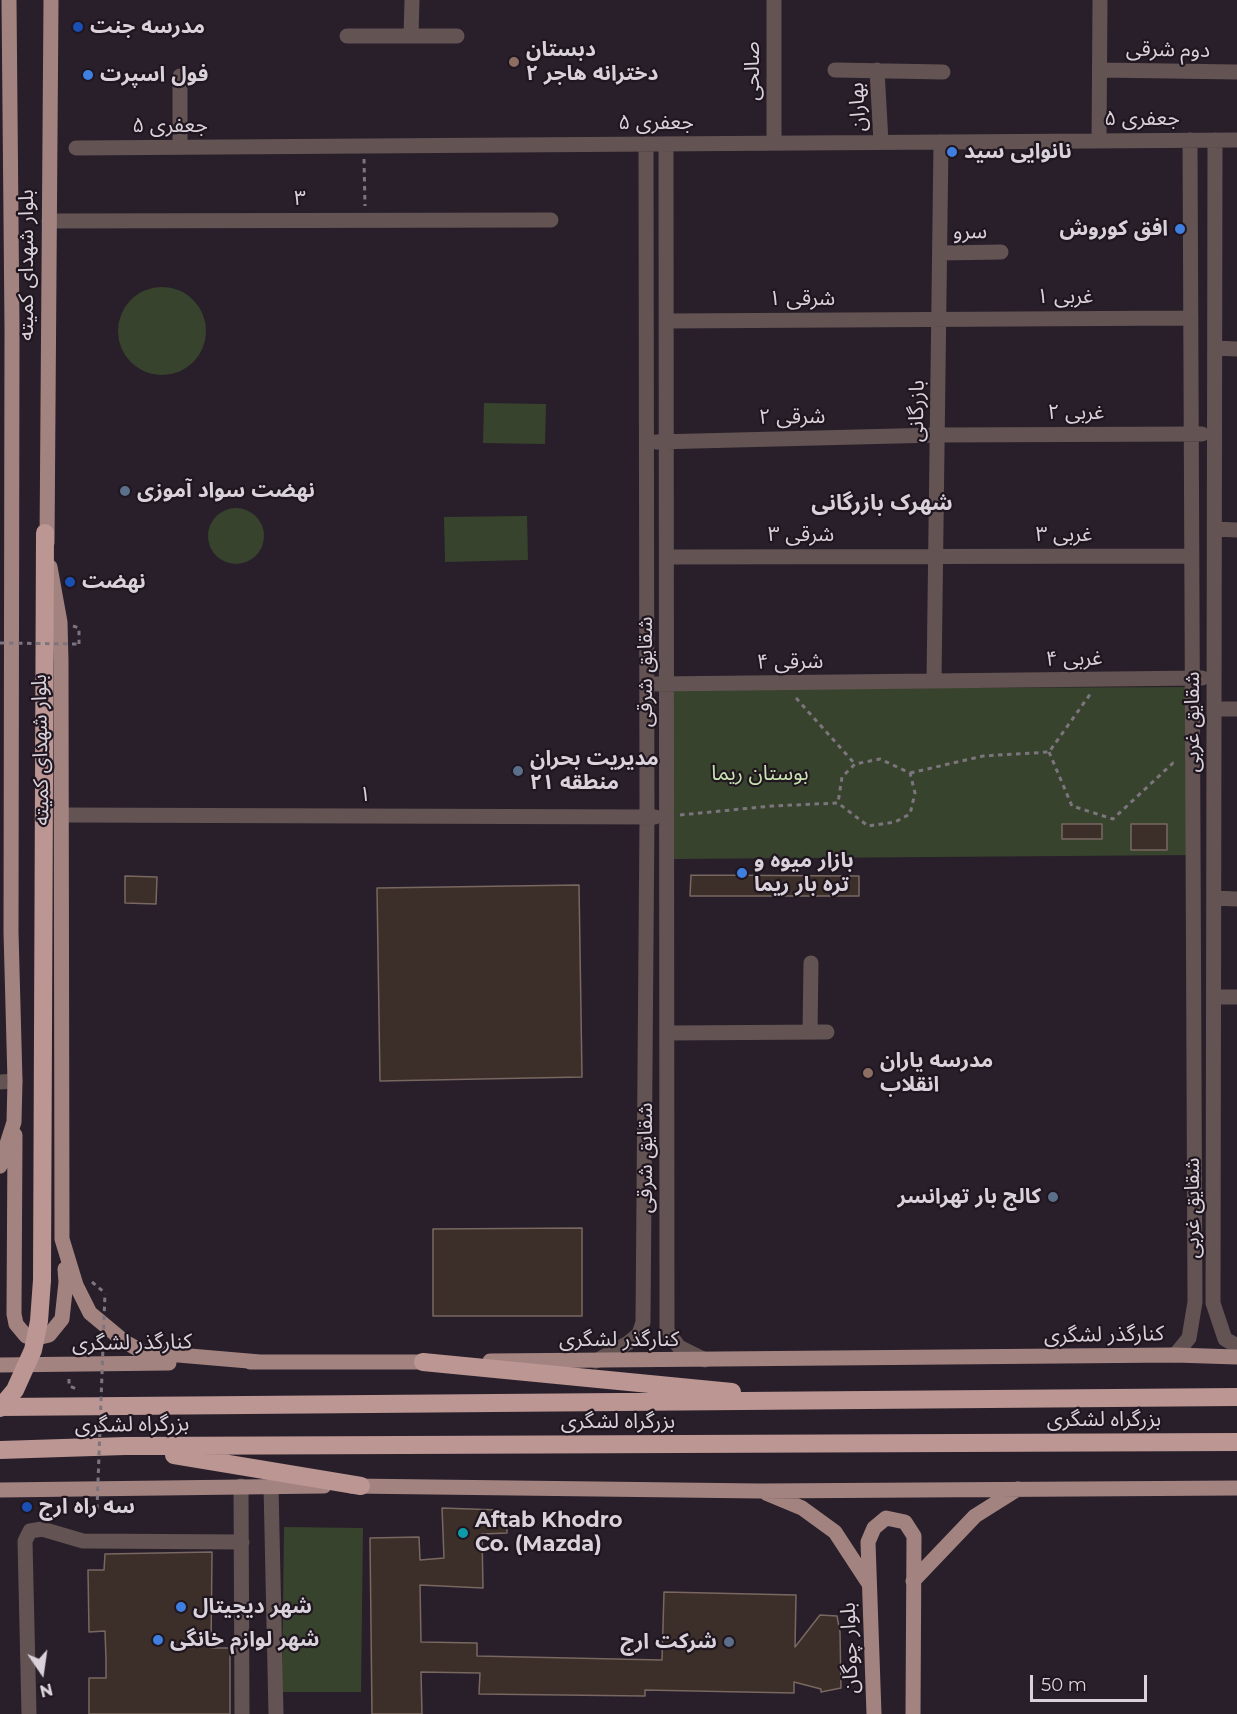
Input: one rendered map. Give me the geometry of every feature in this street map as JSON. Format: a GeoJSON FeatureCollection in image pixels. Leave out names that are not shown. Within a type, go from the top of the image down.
{"type":"FeatureCollection","features":[{"type":"Feature","properties":{"kind":"highway"},"geometry":{"type":"LineString","coordinates":[[0,1408],[15,1390],[33,1350],[39,1321],[42,1280],[45,533]]}},
{"type":"Feature","properties":{"kind":"highway"},"geometry":{"type":"LineString","coordinates":[[423,1362],[835,1401]]}},
{"type":"Feature","properties":{"kind":"highway","name":"بزرگراه لشگری"},"geometry":{"type":"LineString","coordinates":[[0,1408],[1237,1397]]}},
{"type":"Feature","properties":{"kind":"highway","name":"بزرگراه لشگری"},"geometry":{"type":"LineString","coordinates":[[0,1449],[125,1446],[1237,1442]]}},
{"type":"Feature","properties":{"kind":"highway"},"geometry":{"type":"LineString","coordinates":[[125,1446],[361,1486]]}},
{"type":"Feature","properties":{"kind":"main road","name":"بلوار شهدای کمیته"},"geometry":{"type":"LineString","coordinates":[[0,1166],[14,1122],[7,1082],[6,933],[5,122],[9,0]]}},
{"type":"Feature","properties":{"kind":"main road","name":"بلوار شهدای کمیته"},"geometry":{"type":"LineString","coordinates":[[51,0],[45,533],[60,622],[63,815],[62,1239],[90,1313],[119,1338],[143,1352],[260,1362]]}},
{"type":"Feature","properties":{"kind":"main road"},"geometry":{"type":"LineString","coordinates":[[14,1122],[17,1202],[14,1314],[16,1324],[26,1336],[37,1338],[49,1335],[62,1319],[66,1282],[62,1239]]}},
{"type":"Feature","properties":{"kind":"main road","name":"کنارگذر لشگری"},"geometry":{"type":"LineString","coordinates":[[0,1365],[705,1361],[1175,1355],[1237,1357]]}},
{"type":"Feature","properties":{"kind":"main road"},"geometry":{"type":"LineString","coordinates":[[0,1490],[242,1486],[760,1491],[1237,1488]]}},
{"type":"Feature","properties":{"kind":"main road"},"geometry":{"type":"LineString","coordinates":[[914,1581],[975,1516],[1018,1489]]}},
{"type":"Feature","properties":{"kind":"main road","name":"بلوار چوگان"},"geometry":{"type":"LineString","coordinates":[[760,1491],[801,1508],[835,1532],[869,1584],[874,1714]]}},
{"type":"Feature","properties":{"kind":"main road"},"geometry":{"type":"LineString","coordinates":[[869,1584],[868,1542],[874,1528],[886,1518],[905,1522],[914,1536],[913,1714]]}},
{"type":"Feature","properties":{"kind":"street"},"geometry":{"type":"LineString","coordinates":[[411,36],[412,0]]}},
{"type":"Feature","properties":{"kind":"street","name":"صالحی"},"geometry":{"type":"LineString","coordinates":[[774,0],[774,143]]}},
{"type":"Feature","properties":{"kind":"street"},"geometry":{"type":"LineString","coordinates":[[1099,141],[1100,0]]}},
{"type":"Feature","properties":{"kind":"street"},"geometry":{"type":"LineString","coordinates":[[347,36],[457,36]]}},
{"type":"Feature","properties":{"kind":"street","name":"بهاران"},"geometry":{"type":"LineString","coordinates":[[836,70],[943,72]]}},
{"type":"Feature","properties":{"kind":"street","name":"بهاران"},"geometry":{"type":"LineString","coordinates":[[877,70],[881,142]]}},
{"type":"Feature","properties":{"kind":"street","name":"دوم شرقی"},"geometry":{"type":"LineString","coordinates":[[1100,70],[1237,72]]}},
{"type":"Feature","properties":{"kind":"street"},"geometry":{"type":"LineString","coordinates":[[180,76],[180,147]]}},
{"type":"Feature","properties":{"kind":"street","name":"شقایق غربی"},"geometry":{"type":"LineString","coordinates":[[1175,1355],[1189,1338],[1195,1302],[1190,140]]}},
{"type":"Feature","properties":{"kind":"street","name":"شقایق غربی"},"geometry":{"type":"LineString","coordinates":[[1215,140],[1214,1303],[1225,1339],[1237,1346]]}},
{"type":"Feature","properties":{"kind":"street","name":"جعفری ۵"},"geometry":{"type":"LineString","coordinates":[[76,148],[1237,140]]}},
{"type":"Feature","properties":{"kind":"street","name":"بازرگانی"},"geometry":{"type":"LineString","coordinates":[[934,681],[942,142]]}},
{"type":"Feature","properties":{"kind":"street","name":"شقایق شرقی"},"geometry":{"type":"LineString","coordinates":[[596,1360],[639,1334],[643,1322],[647,817],[646,144]]}},
{"type":"Feature","properties":{"kind":"street","name":"شقایق شرقی"},"geometry":{"type":"LineString","coordinates":[[666,144],[668,1331],[679,1347],[705,1361]]}},
{"type":"Feature","properties":{"kind":"street","name":"۳"},"geometry":{"type":"LineString","coordinates":[[49,221],[551,220]]}},
{"type":"Feature","properties":{"kind":"street","name":"سرو"},"geometry":{"type":"LineString","coordinates":[[940,253],[1001,252]]}},
{"type":"Feature","properties":{"kind":"street","name":"۱ غربی"},"geometry":{"type":"LineString","coordinates":[[939,319],[1191,318]]}},
{"type":"Feature","properties":{"kind":"street","name":"۱ شرقی"},"geometry":{"type":"LineString","coordinates":[[666,321],[939,319]]}},
{"type":"Feature","properties":{"kind":"street"},"geometry":{"type":"LineString","coordinates":[[1215,348],[1237,349]]}},
{"type":"Feature","properties":{"kind":"street","name":"۲ غربی"},"geometry":{"type":"LineString","coordinates":[[937,435],[1215,434]]}},
{"type":"Feature","properties":{"kind":"street","name":"۲ شرقی"},"geometry":{"type":"LineString","coordinates":[[647,442],[937,435]]}},
{"type":"Feature","properties":{"kind":"street"},"geometry":{"type":"LineString","coordinates":[[1215,529],[1237,530]]}},
{"type":"Feature","properties":{"kind":"street","name":"۳ غربی"},"geometry":{"type":"LineString","coordinates":[[935,556],[1192,556]]}},
{"type":"Feature","properties":{"kind":"street","name":"۳ شرقی"},"geometry":{"type":"LineString","coordinates":[[666,557],[935,556]]}},
{"type":"Feature","properties":{"kind":"street","name":"۴ غربی"},"geometry":{"type":"LineString","coordinates":[[934,681],[1214,678]]}},
{"type":"Feature","properties":{"kind":"street","name":"۴ شرقی"},"geometry":{"type":"LineString","coordinates":[[647,685],[934,681]]}},
{"type":"Feature","properties":{"kind":"street"},"geometry":{"type":"LineString","coordinates":[[1214,709],[1237,709]]}},
{"type":"Feature","properties":{"kind":"street","name":"۱"},"geometry":{"type":"LineString","coordinates":[[63,815],[667,816]]}},
{"type":"Feature","properties":{"kind":"street"},"geometry":{"type":"LineString","coordinates":[[1214,898],[1237,899]]}},
{"type":"Feature","properties":{"kind":"street"},"geometry":{"type":"LineString","coordinates":[[810,1032],[811,963]]}},
{"type":"Feature","properties":{"kind":"street"},"geometry":{"type":"LineString","coordinates":[[1214,996],[1237,997]]}},
{"type":"Feature","properties":{"kind":"street"},"geometry":{"type":"LineString","coordinates":[[667,1033],[827,1032]]}},
{"type":"Feature","properties":{"kind":"street"},"geometry":{"type":"LineString","coordinates":[[1194,1071],[1214,1071]]}},
{"type":"Feature","properties":{"kind":"street"},"geometry":{"type":"LineString","coordinates":[[1195,1302],[1214,1303]]}},
{"type":"Feature","properties":{"kind":"street"},"geometry":{"type":"LineString","coordinates":[[242,1486],[242,1714]]}},
{"type":"Feature","properties":{"kind":"street"},"geometry":{"type":"LineString","coordinates":[[271,1486],[276,1714]]}},
{"type":"Feature","properties":{"kind":"street"},"geometry":{"type":"LineString","coordinates":[[29,1714],[25,1540],[30,1531],[42,1528],[83,1541],[242,1542]]}},
{"type":"Feature","properties":{"kind":"path"},"geometry":{"type":"LineString","coordinates":[[363,146],[365,220]]}},
{"type":"Feature","properties":{"kind":"path"},"geometry":{"type":"LineString","coordinates":[[0,644],[79,644],[79,628]]}},
{"type":"Feature","properties":{"kind":"path"},"geometry":{"type":"LineString","coordinates":[[1049,752],[1100,679]]}},
{"type":"Feature","properties":{"kind":"path"},"geometry":{"type":"LineString","coordinates":[[783,683],[855,764]]}},
{"type":"Feature","properties":{"kind":"path"},"geometry":{"type":"LineString","coordinates":[[1049,752],[1072,806],[1113,819],[1173,763],[1193,765]]}},
{"type":"Feature","properties":{"kind":"path"},"geometry":{"type":"LineString","coordinates":[[838,803],[842,777],[855,764],[880,759],[910,773],[983,756],[1049,752]]}},
{"type":"Feature","properties":{"kind":"path"},"geometry":{"type":"LineString","coordinates":[[667,816],[772,806],[838,803],[868,826],[895,822],[910,814],[915,793],[910,773]]}},
{"type":"Feature","properties":{"kind":"path"},"geometry":{"type":"LineString","coordinates":[[77,1509],[97,1509],[105,1293],[86,1277]]}},
{"type":"Feature","properties":{"kind":"green space"},"geometry":{"type":"Polygon","coordinates":[[[162,287],[179,291],[193,300],[202,314],[206,331],[202,348],[193,362],[179,371],[162,375],[145,371],[131,362],[122,348],[118,331],[122,314],[131,300],[145,291],[162,287]]]}},
{"type":"Feature","properties":{"kind":"green space"},"geometry":{"type":"Polygon","coordinates":[[[484,403],[546,404],[545,444],[483,443],[484,403]]]}},
{"type":"Feature","properties":{"kind":"green space"},"geometry":{"type":"Polygon","coordinates":[[[236,508],[247,510],[256,516],[262,525],[264,536],[262,547],[256,556],[247,562],[236,564],[225,562],[216,556],[210,547],[208,536],[210,525],[216,516],[225,510],[236,508]]]}},
{"type":"Feature","properties":{"kind":"green space"},"geometry":{"type":"Polygon","coordinates":[[[527,516],[528,560],[445,562],[444,517],[527,516]]]}},
{"type":"Feature","properties":{"kind":"green space","name":"بوستان ریما"},"geometry":{"type":"Polygon","coordinates":[[[1198,687],[1196,855],[673,859],[674,689],[1198,687]]]}},
{"type":"Feature","properties":{"kind":"green space"},"geometry":{"type":"Polygon","coordinates":[[[284,1527],[363,1528],[361,1692],[282,1692],[284,1527]]]}},
{"type":"Feature","properties":{"kind":"building"},"geometry":{"type":"Polygon","coordinates":[[[1062,824],[1102,824],[1102,839],[1062,839],[1062,824]]]}},
{"type":"Feature","properties":{"kind":"building"},"geometry":{"type":"Polygon","coordinates":[[[1131,824],[1167,824],[1167,850],[1131,850],[1131,824]]]}},
{"type":"Feature","properties":{"kind":"building"},"geometry":{"type":"Polygon","coordinates":[[[691,875],[859,876],[859,896],[690,896],[691,875]]]}},
{"type":"Feature","properties":{"kind":"building"},"geometry":{"type":"Polygon","coordinates":[[[125,876],[157,877],[156,904],[125,903],[125,876]]]}},
{"type":"Feature","properties":{"kind":"building"},"geometry":{"type":"Polygon","coordinates":[[[579,885],[582,1077],[380,1081],[377,888],[579,885]]]}},
{"type":"Feature","properties":{"kind":"building"},"geometry":{"type":"Polygon","coordinates":[[[582,1228],[582,1316],[433,1316],[433,1229],[582,1228]]]}},
{"type":"Feature","properties":{"kind":"building"},"geometry":{"type":"Polygon","coordinates":[[[442,1508],[499,1510],[506,1515],[507,1533],[482,1534],[483,1588],[420,1585],[421,1642],[477,1643],[477,1656],[662,1660],[664,1592],[796,1595],[795,1647],[820,1615],[837,1616],[840,1632],[841,1688],[821,1692],[821,1689],[794,1682],[794,1693],[645,1690],[645,1696],[479,1694],[480,1673],[421,1672],[422,1714],[372,1714],[370,1538],[419,1537],[420,1560],[444,1558],[442,1508]]]}},
{"type":"Feature","properties":{"kind":"building","name":"شهر لوازم خانگی"},"geometry":{"type":"Polygon","coordinates":[[[212,1552],[211,1648],[230,1648],[230,1714],[89,1714],[89,1678],[106,1678],[106,1659],[105,1631],[89,1632],[88,1570],[104,1570],[105,1554],[212,1552]]]}},
{"type":"Feature","properties":{"kind":"place","name":"مدرسه جنت"},"geometry":{"type":"Point","coordinates":[78,27]}},
{"type":"Feature","properties":{"kind":"place","name":"دبستان دخترانه هاجر ۲"},"geometry":{"type":"Point","coordinates":[514,62]}},
{"type":"Feature","properties":{"kind":"place","name":"فول اسپرت"},"geometry":{"type":"Point","coordinates":[88,75]}},
{"type":"Feature","properties":{"kind":"place","name":"نانوایی سید"},"geometry":{"type":"Point","coordinates":[952,152]}},
{"type":"Feature","properties":{"kind":"place","name":"افق کوروش"},"geometry":{"type":"Point","coordinates":[1180,229]}},
{"type":"Feature","properties":{"kind":"place","name":"نهضت سواد آموزی"},"geometry":{"type":"Point","coordinates":[125,491]}},
{"type":"Feature","properties":{"kind":"place","name":"نهضت"},"geometry":{"type":"Point","coordinates":[70,582]}},
{"type":"Feature","properties":{"kind":"place","name":"مدیریت بحران منطقه ۲۱"},"geometry":{"type":"Point","coordinates":[518,771]}},
{"type":"Feature","properties":{"kind":"place","name":"بازار میوه و تره بار ریما"},"geometry":{"type":"Point","coordinates":[742,873]}},
{"type":"Feature","properties":{"kind":"place","name":"مدرسه یاران انقلاب"},"geometry":{"type":"Point","coordinates":[868,1073]}},
{"type":"Feature","properties":{"kind":"place","name":"کالج بار تهرانسر"},"geometry":{"type":"Point","coordinates":[1053,1197]}},
{"type":"Feature","properties":{"kind":"place","name":"سه راه ارج"},"geometry":{"type":"Point","coordinates":[27,1507]}},
{"type":"Feature","properties":{"kind":"place","name":"Aftab Khodro Co. (Mazda)"},"geometry":{"type":"Point","coordinates":[463,1533]}},
{"type":"Feature","properties":{"kind":"place","name":"شهر دیجیتال"},"geometry":{"type":"Point","coordinates":[181,1607]}},
{"type":"Feature","properties":{"kind":"place","name":"شهر لوازم خانگی"},"geometry":{"type":"Point","coordinates":[158,1640]}},
{"type":"Feature","properties":{"kind":"place","name":"شرکت ارج"},"geometry":{"type":"Point","coordinates":[729,1642]}},
{"type":"Feature","properties":{"kind":"district","name":"شهرک بازرگانی"},"geometry":{"type":"Point","coordinates":[882,504]}}]}
